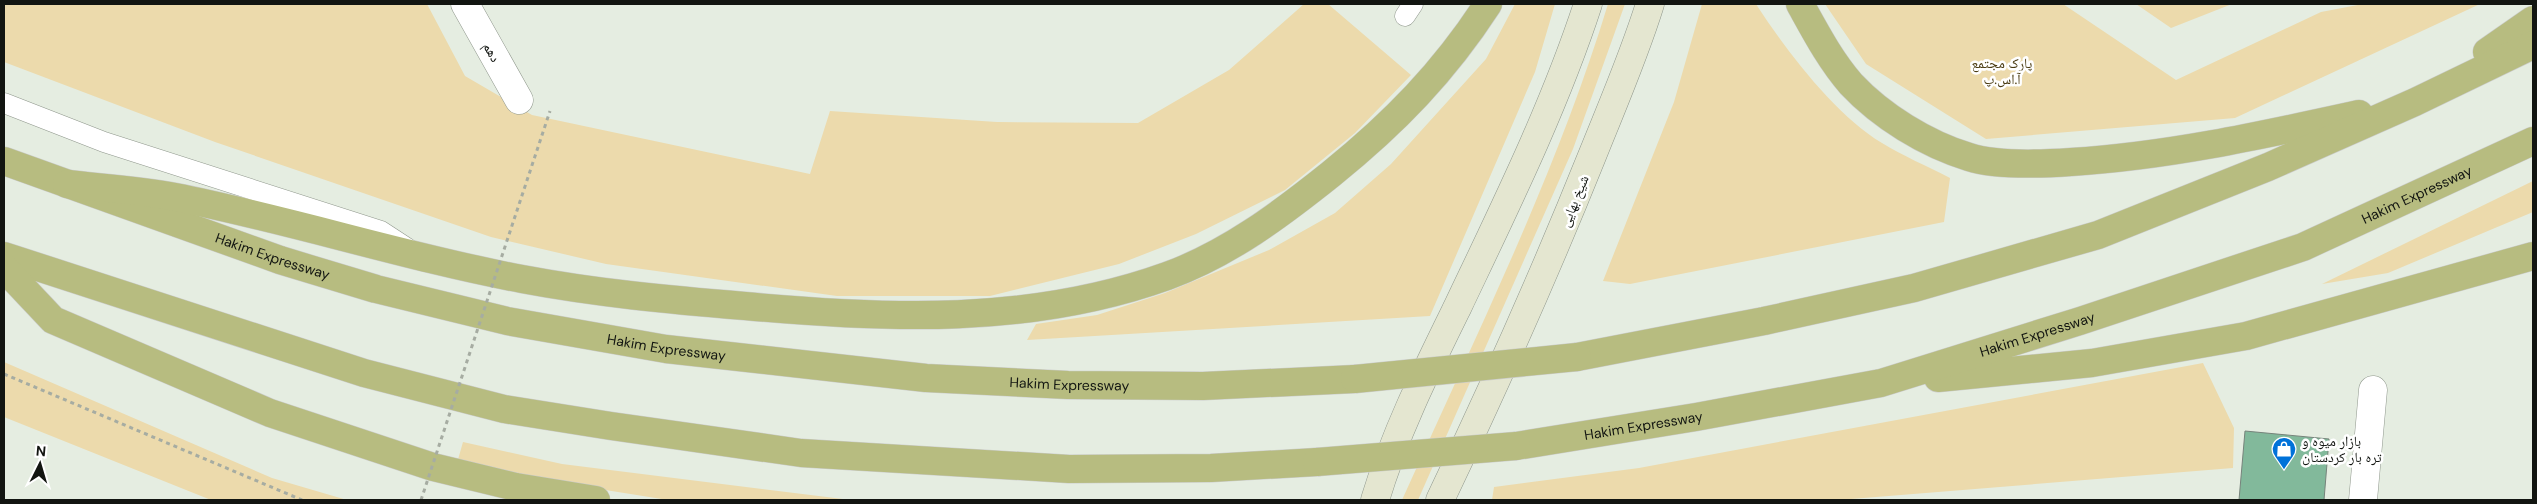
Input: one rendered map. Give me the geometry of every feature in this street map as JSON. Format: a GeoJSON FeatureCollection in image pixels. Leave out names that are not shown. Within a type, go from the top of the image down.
{"type":"FeatureCollection","features":[{"type":"Feature","properties":{"kind":"highway"},"geometry":{"type":"LineString","coordinates":[[67,184],[172,196],[522,279],[648,298],[877,316],[958,315],[1028,310],[1104,294],[1168,276],[1207,258],[1256,230],[1304,196],[1368,144],[1426,88],[1465,39],[1488,4]]}},
{"type":"Feature","properties":{"kind":"highway"},"geometry":{"type":"LineString","coordinates":[[1800,4],[1828,53],[1851,84],[1885,114],[1927,139],[1970,158],[2031,165],[2099,161],[2221,144],[2415,102],[2533,45]]}},
{"type":"Feature","properties":{"kind":"highway"},"geometry":{"type":"LineString","coordinates":[[2415,102],[2533,20]]}},
{"type":"Feature","properties":{"kind":"highway","name":"Hakim Expressway"},"geometry":{"type":"LineString","coordinates":[[4,161],[280,260],[376,288],[507,321],[666,349],[926,378],[1068,385],[1203,386],[1355,379],[1577,357],[1764,321],[1914,288],[2098,235],[2268,167],[2415,102]]}},
{"type":"Feature","properties":{"kind":"highway","name":"Hakim Expressway"},"geometry":{"type":"LineString","coordinates":[[4,256],[364,373],[504,409],[801,453],[1059,468],[1211,468],[1317,462],[1516,446],[1696,418],[1881,383],[2080,321],[2304,247],[2533,141]]}},
{"type":"Feature","properties":{"kind":"highway"},"geometry":{"type":"LineString","coordinates":[[2498,265],[2533,250]]}},
{"type":"Feature","properties":{"kind":"highway"},"geometry":{"type":"LineString","coordinates":[[1881,383],[2092,363],[2246,336],[2533,256]]}},
{"type":"Feature","properties":{"kind":"highway"},"geometry":{"type":"LineString","coordinates":[[4,268],[53,320],[270,413],[433,467],[516,486],[596,500]]}},
{"type":"Feature","properties":{"kind":"main road"},"geometry":{"type":"LineString","coordinates":[[1375,500],[1382,475],[1419,387],[1498,221],[1568,64],[1588,4]]}},
{"type":"Feature","properties":{"kind":"main road","name":"شیخ بهایی"},"geometry":{"type":"LineString","coordinates":[[1440,500],[1491,395],[1572,206],[1641,34],[1650,4]]}},
{"type":"Feature","properties":{"kind":"street","name":"دهم"},"geometry":{"type":"LineString","coordinates":[[465,4],[519,100]]}},
{"type":"Feature","properties":{"kind":"street"},"geometry":{"type":"LineString","coordinates":[[2363,500],[2374,390]]}},
{"type":"Feature","properties":{"kind":"lane"},"geometry":{"type":"LineString","coordinates":[[4,103],[104,142],[381,231],[415,254]]}},
{"type":"Feature","properties":{"kind":"path"},"geometry":{"type":"LineString","coordinates":[[421,500],[550,112]]}},
{"type":"Feature","properties":{"kind":"path"},"geometry":{"type":"LineString","coordinates":[[4,374],[302,500]]}},
{"type":"Feature","properties":{"kind":"green space"},"geometry":{"type":"Polygon","coordinates":[[[4,4],[427,4],[465,76],[532,115],[810,174],[830,111],[997,122],[1138,123],[1229,70],[1304,4],[1328,4],[1411,75],[1355,133],[1285,190],[1196,234],[1119,264],[990,296],[837,296],[606,264],[491,237],[215,142],[4,62],[4,4]]]}},
{"type":"Feature","properties":{"kind":"green space"},"geometry":{"type":"Polygon","coordinates":[[[1515,4],[1555,4],[1535,72],[1430,316],[1027,340],[1036,324],[1097,315],[1165,293],[1269,250],[1335,213],[1391,164],[1486,59],[1515,4]]]}},
{"type":"Feature","properties":{"kind":"green space"},"geometry":{"type":"Polygon","coordinates":[[[1608,4],[1625,4],[1573,149],[1418,500],[1402,500],[1486,317],[1539,193],[1587,68],[1608,4]]]}},
{"type":"Feature","properties":{"kind":"green space"},"geometry":{"type":"Polygon","coordinates":[[[1702,4],[1756,4],[1781,41],[1812,80],[1847,116],[1882,143],[1950,178],[1944,222],[1630,284],[1603,281],[1674,102],[1702,4]]]}},
{"type":"Feature","properties":{"kind":"green space","name":"پارک مجتمع آ.اس.پ"},"geometry":{"type":"Polygon","coordinates":[[[1825,4],[2063,4],[2176,80],[2321,12],[2363,4],[2480,4],[2235,118],[1986,139],[1866,64],[1825,4]]]}},
{"type":"Feature","properties":{"kind":"green space"},"geometry":{"type":"Polygon","coordinates":[[[2136,4],[2232,4],[2171,28],[2136,4]]]}},
{"type":"Feature","properties":{"kind":"green space"},"geometry":{"type":"Polygon","coordinates":[[[2533,181],[2533,212],[2388,273],[2322,284],[2533,181]]]}},
{"type":"Feature","properties":{"kind":"green space"},"geometry":{"type":"Polygon","coordinates":[[[4,362],[272,478],[347,500],[211,500],[4,417],[4,362]]]}},
{"type":"Feature","properties":{"kind":"green space"},"geometry":{"type":"Polygon","coordinates":[[[2203,363],[2234,428],[2233,468],[1839,500],[1492,500],[1494,487],[1639,468],[2203,363]]]}},
{"type":"Feature","properties":{"kind":"green space"},"geometry":{"type":"Polygon","coordinates":[[[463,442],[562,464],[851,500],[668,500],[524,477],[457,463],[463,442]]]}},
{"type":"Feature","properties":{"kind":"building","name":"بازار میوه و تره بار کردستان"},"geometry":{"type":"Polygon","coordinates":[[[2245,431],[2329,439],[2324,500],[2239,500],[2245,431]]]}},
{"type":"Feature","properties":{"kind":"place","name":"بازار میوه و تره بار کردستان"},"geometry":{"type":"Point","coordinates":[2284,470]}}]}
